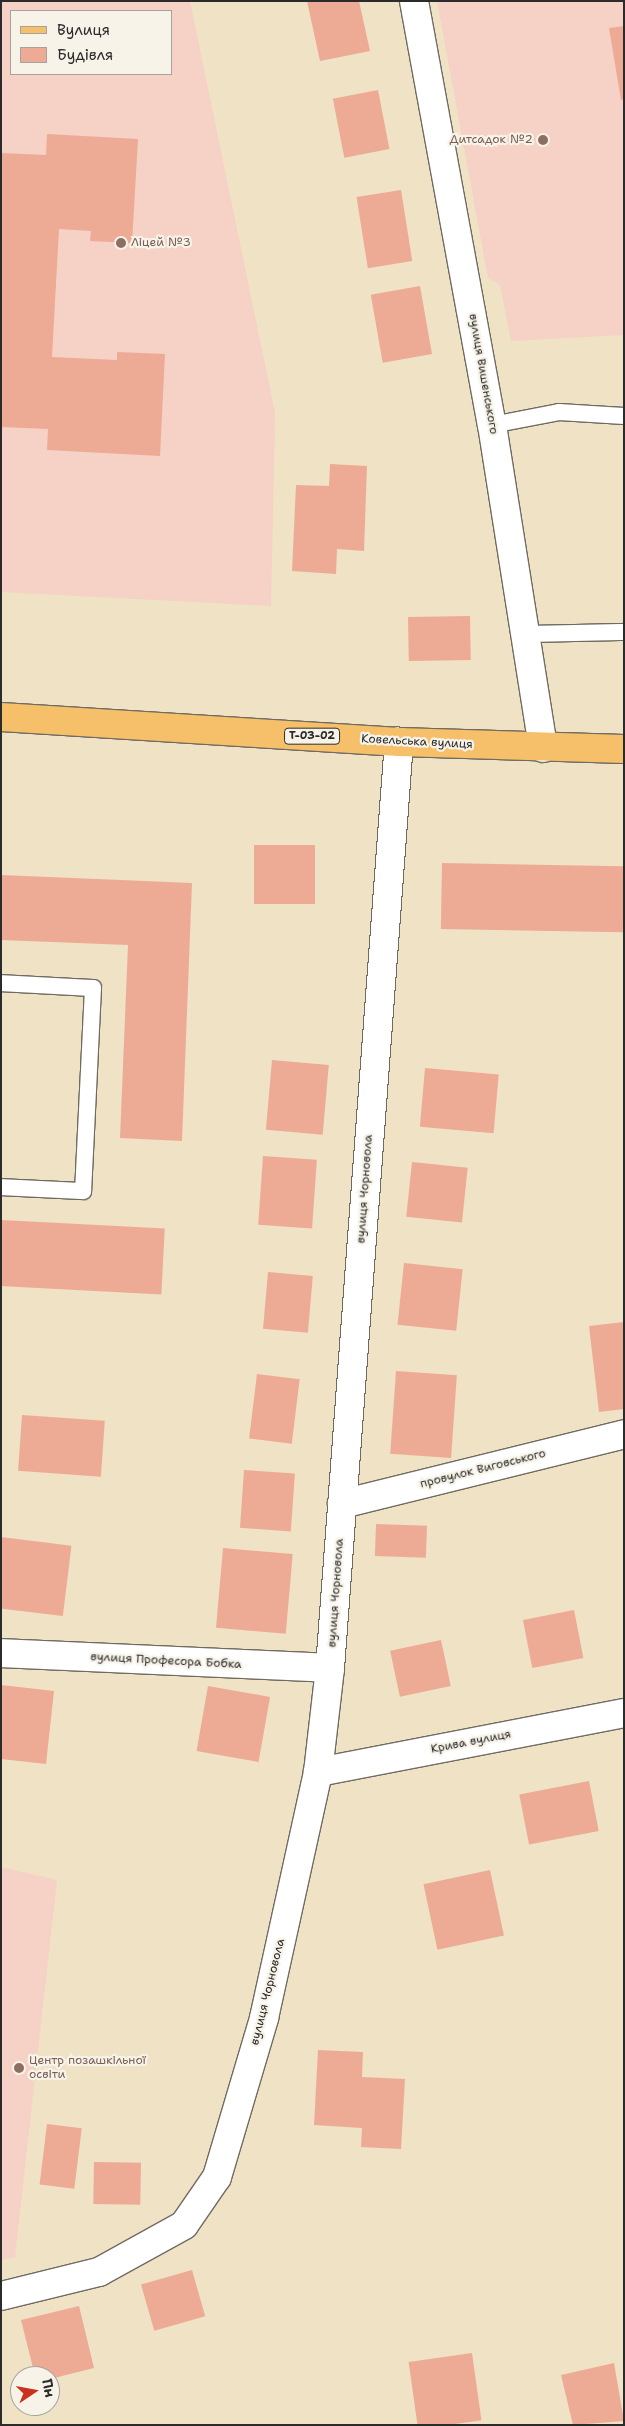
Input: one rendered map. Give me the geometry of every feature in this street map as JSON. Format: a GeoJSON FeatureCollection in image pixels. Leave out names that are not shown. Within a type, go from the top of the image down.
{"type":"FeatureCollection","features":[{"type":"Feature","properties":{"kind":"main road","name":"Ковельська вулиця"},"geometry":{"type":"LineString","coordinates":[[1,717],[399,742],[543,748],[624,749]]}},
{"type":"Feature","properties":{"kind":"street","name":"вулиця Вишенського"},"geometry":{"type":"LineString","coordinates":[[414,1],[492,425],[543,748]]}},
{"type":"Feature","properties":{"kind":"street","name":"вулиця Чорновола"},"geometry":{"type":"LineString","coordinates":[[1,2296],[107,2268],[184,2225],[217,2177],[264,2018],[318,1772],[330,1668],[399,742]]}},
{"type":"Feature","properties":{"kind":"street","name":"провулок Виговського"},"geometry":{"type":"LineString","coordinates":[[342,1504],[624,1434]]}},
{"type":"Feature","properties":{"kind":"street","name":"вулиця Професора Бобка"},"geometry":{"type":"LineString","coordinates":[[1,1653],[330,1668]]}},
{"type":"Feature","properties":{"kind":"street","name":"Крива вулиця"},"geometry":{"type":"LineString","coordinates":[[318,1772],[624,1713]]}},
{"type":"Feature","properties":{"kind":"lane"},"geometry":{"type":"LineString","coordinates":[[492,425],[559,412],[624,416]]}},
{"type":"Feature","properties":{"kind":"lane"},"geometry":{"type":"LineString","coordinates":[[525,634],[624,632]]}},
{"type":"Feature","properties":{"kind":"lane"},"geometry":{"type":"LineString","coordinates":[[1,983],[93,988],[83,1191],[1,1187]]}},
{"type":"Feature","properties":{"kind":"shaded area","name":"Ліцей №3"},"geometry":{"type":"Polygon","coordinates":[[[1,1],[190,1],[275,413],[271,606],[1,592],[1,1]]]}},
{"type":"Feature","properties":{"kind":"shaded area","name":"Дитсадок №2"},"geometry":{"type":"Polygon","coordinates":[[[437,1],[624,1],[624,335],[511,341],[500,285],[488,278],[437,1]]]}},
{"type":"Feature","properties":{"kind":"shaded area","name":"Центр позашкільної освіти"},"geometry":{"type":"Polygon","coordinates":[[[1,1867],[57,1880],[15,2257],[1,2260],[1,1867]]]}},
{"type":"Feature","properties":{"kind":"building"},"geometry":{"type":"Polygon","coordinates":[[[307,1],[359,1],[370,51],[320,61],[307,1]]]}},
{"type":"Feature","properties":{"kind":"building"},"geometry":{"type":"Polygon","coordinates":[[[624,26],[624,99],[621,100],[609,28],[624,26]]]}},
{"type":"Feature","properties":{"kind":"building"},"geometry":{"type":"Polygon","coordinates":[[[378,90],[389,149],[344,158],[333,99],[378,90]]]}},
{"type":"Feature","properties":{"kind":"building"},"geometry":{"type":"Polygon","coordinates":[[[47,134],[138,139],[132,243],[90,241],[91,231],[59,229],[52,357],[117,360],[117,352],[165,354],[160,456],[47,450],[48,429],[1,427],[1,153],[46,155],[47,134]]]}},
{"type":"Feature","properties":{"kind":"building"},"geometry":{"type":"Polygon","coordinates":[[[401,190],[412,261],[368,268],[357,197],[401,190]]]}},
{"type":"Feature","properties":{"kind":"building"},"geometry":{"type":"Polygon","coordinates":[[[420,286],[432,354],[383,363],[371,295],[420,286]]]}},
{"type":"Feature","properties":{"kind":"building"},"geometry":{"type":"Polygon","coordinates":[[[330,464],[367,466],[364,551],[337,549],[336,574],[292,571],[296,485],[329,486],[330,464]]]}},
{"type":"Feature","properties":{"kind":"building"},"geometry":{"type":"Polygon","coordinates":[[[470,616],[471,660],[409,661],[408,617],[470,616]]]}},
{"type":"Feature","properties":{"kind":"building"},"geometry":{"type":"Polygon","coordinates":[[[254,845],[315,845],[315,904],[254,904],[254,845]]]}},
{"type":"Feature","properties":{"kind":"building"},"geometry":{"type":"Polygon","coordinates":[[[442,863],[624,866],[623,932],[441,929],[442,863]]]}},
{"type":"Feature","properties":{"kind":"building"},"geometry":{"type":"Polygon","coordinates":[[[1,875],[192,883],[182,1141],[120,1138],[128,945],[1,940],[1,875]]]}},
{"type":"Feature","properties":{"kind":"building"},"geometry":{"type":"Polygon","coordinates":[[[272,1060],[329,1065],[323,1135],[266,1130],[272,1060]]]}},
{"type":"Feature","properties":{"kind":"building"},"geometry":{"type":"Polygon","coordinates":[[[425,1068],[499,1074],[494,1133],[420,1127],[425,1068]]]}},
{"type":"Feature","properties":{"kind":"building"},"geometry":{"type":"Polygon","coordinates":[[[263,1156],[317,1160],[312,1229],[258,1225],[263,1156]]]}},
{"type":"Feature","properties":{"kind":"building"},"geometry":{"type":"Polygon","coordinates":[[[412,1162],[468,1168],[462,1223],[406,1217],[412,1162]]]}},
{"type":"Feature","properties":{"kind":"building"},"geometry":{"type":"Polygon","coordinates":[[[1,1220],[165,1229],[161,1294],[1,1286],[1,1220]]]}},
{"type":"Feature","properties":{"kind":"building"},"geometry":{"type":"Polygon","coordinates":[[[404,1263],[463,1269],[456,1331],[398,1325],[404,1263]]]}},
{"type":"Feature","properties":{"kind":"building"},"geometry":{"type":"Polygon","coordinates":[[[268,1272],[313,1276],[308,1333],[263,1329],[268,1272]]]}},
{"type":"Feature","properties":{"kind":"building"},"geometry":{"type":"Polygon","coordinates":[[[624,1322],[624,1409],[599,1412],[589,1326],[624,1322]]]}},
{"type":"Feature","properties":{"kind":"building"},"geometry":{"type":"Polygon","coordinates":[[[396,1371],[457,1375],[451,1458],[390,1454],[396,1371]]]}},
{"type":"Feature","properties":{"kind":"building"},"geometry":{"type":"Polygon","coordinates":[[[257,1374],[300,1379],[292,1444],[249,1439],[257,1374]]]}},
{"type":"Feature","properties":{"kind":"building"},"geometry":{"type":"Polygon","coordinates":[[[22,1415],[105,1421],[101,1477],[18,1471],[22,1415]]]}},
{"type":"Feature","properties":{"kind":"building"},"geometry":{"type":"Polygon","coordinates":[[[244,1470],[295,1474],[291,1531],[240,1528],[244,1470]]]}},
{"type":"Feature","properties":{"kind":"building"},"geometry":{"type":"Polygon","coordinates":[[[376,1524],[427,1526],[426,1558],[375,1556],[376,1524]]]}},
{"type":"Feature","properties":{"kind":"building"},"geometry":{"type":"Polygon","coordinates":[[[1,1537],[71,1546],[63,1616],[1,1609],[1,1537]]]}},
{"type":"Feature","properties":{"kind":"building"},"geometry":{"type":"Polygon","coordinates":[[[223,1548],[293,1554],[286,1634],[216,1628],[223,1548]]]}},
{"type":"Feature","properties":{"kind":"building"},"geometry":{"type":"Polygon","coordinates":[[[574,1610],[583,1658],[532,1668],[523,1620],[574,1610]]]}},
{"type":"Feature","properties":{"kind":"building"},"geometry":{"type":"Polygon","coordinates":[[[441,1640],[451,1686],[400,1697],[390,1651],[441,1640]]]}},
{"type":"Feature","properties":{"kind":"building"},"geometry":{"type":"Polygon","coordinates":[[[1,1685],[54,1691],[46,1764],[1,1759],[1,1685]]]}},
{"type":"Feature","properties":{"kind":"building"},"geometry":{"type":"Polygon","coordinates":[[[208,1686],[270,1697],[259,1762],[197,1751],[208,1686]]]}},
{"type":"Feature","properties":{"kind":"building"},"geometry":{"type":"Polygon","coordinates":[[[589,1781],[599,1831],[529,1845],[519,1795],[589,1781]]]}},
{"type":"Feature","properties":{"kind":"building"},"geometry":{"type":"Polygon","coordinates":[[[490,1870],[504,1936],[437,1950],[423,1884],[490,1870]]]}},
{"type":"Feature","properties":{"kind":"building"},"geometry":{"type":"Polygon","coordinates":[[[318,2050],[363,2052],[362,2077],[405,2079],[401,2149],[361,2147],[362,2128],[314,2125],[318,2050]]]}},
{"type":"Feature","properties":{"kind":"building"},"geometry":{"type":"Polygon","coordinates":[[[47,2124],[82,2128],[74,2189],[40,2185],[47,2124]]]}},
{"type":"Feature","properties":{"kind":"building"},"geometry":{"type":"Polygon","coordinates":[[[94,2162],[141,2163],[140,2205],[93,2204],[94,2162]]]}},
{"type":"Feature","properties":{"kind":"building"},"geometry":{"type":"Polygon","coordinates":[[[192,2270],[205,2316],[154,2331],[141,2285],[192,2270]]]}},
{"type":"Feature","properties":{"kind":"building"},"geometry":{"type":"Polygon","coordinates":[[[79,2306],[94,2368],[60,2376],[60,2366],[32,2366],[21,2320],[79,2306]]]}},
{"type":"Feature","properties":{"kind":"building"},"geometry":{"type":"Polygon","coordinates":[[[472,2353],[481,2420],[448,2425],[417,2425],[409,2362],[472,2353]]]}},
{"type":"Feature","properties":{"kind":"building"},"geometry":{"type":"Polygon","coordinates":[[[614,2363],[624,2421],[573,2425],[561,2375],[614,2363]]]}},
{"type":"Feature","properties":{"kind":"place","name":"Дитсадок №2"},"geometry":{"type":"Point","coordinates":[543,140]}},
{"type":"Feature","properties":{"kind":"place","name":"Ліцей №3"},"geometry":{"type":"Point","coordinates":[121,243]}},
{"type":"Feature","properties":{"kind":"place","name":"Центр позашкільної освіти"},"geometry":{"type":"Point","coordinates":[19,2068]}}]}
